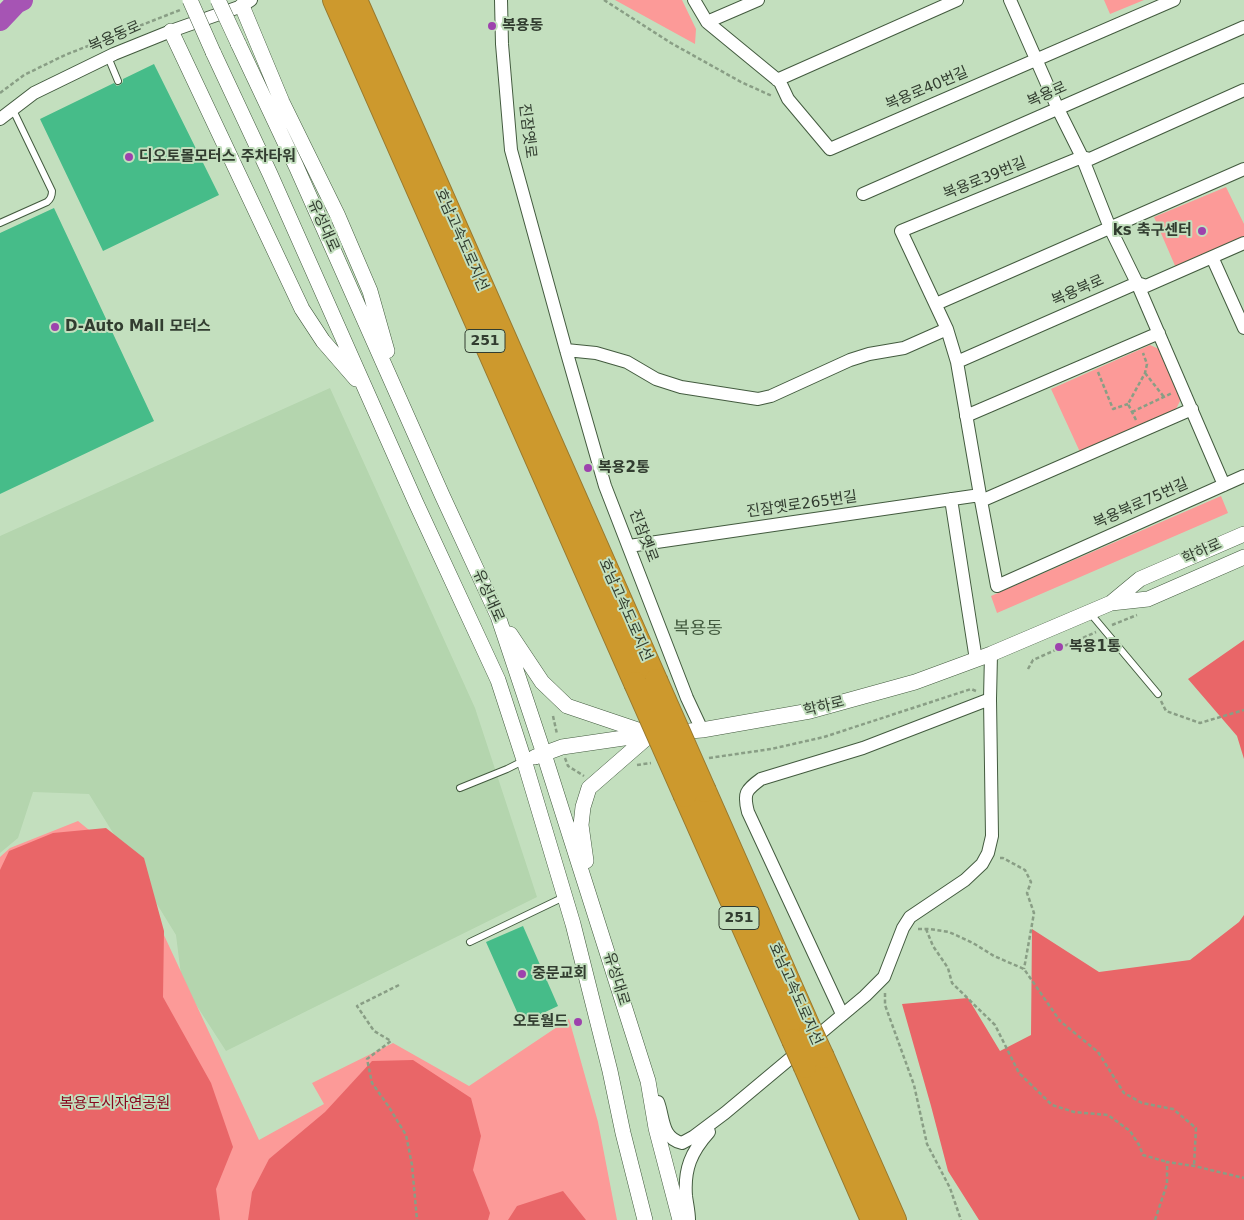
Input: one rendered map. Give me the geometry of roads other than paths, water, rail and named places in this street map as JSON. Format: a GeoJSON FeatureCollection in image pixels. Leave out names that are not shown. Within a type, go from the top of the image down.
{"type":"FeatureCollection","features":[{"type":"Feature","properties":{"kind":"highway","name":"호남고속도로지선"},"geometry":{"type":"LineString","coordinates":[[334,0],[646,681]]}},
{"type":"Feature","properties":{"kind":"highway","name":"호남고속도로지선"},"geometry":{"type":"LineString","coordinates":[[356,0],[646,681],[814,1062],[872,1220]]}},
{"type":"Feature","properties":{"kind":"highway","name":"호남고속도로지선"},"geometry":{"type":"LineString","coordinates":[[814,1062],[895,1220]]}},
{"type":"Feature","properties":{"kind":"street","name":"유성대로"},"geometry":{"type":"LineString","coordinates":[[218,0],[296,166],[442,495],[498,616],[593,904],[648,1081],[656,1128],[680,1220]]}},
{"type":"Feature","properties":{"kind":"street","name":"진잠옛로"},"geometry":{"type":"LineString","coordinates":[[501,0],[502,44],[511,150],[566,350],[606,486],[684,689],[702,730]]}},
{"type":"Feature","properties":{"kind":"street"},"geometry":{"type":"LineString","coordinates":[[694,0],[707,22],[777,80],[957,0]]}},
{"type":"Feature","properties":{"kind":"street"},"geometry":{"type":"LineString","coordinates":[[707,22],[758,0]]}},
{"type":"Feature","properties":{"kind":"street"},"geometry":{"type":"LineString","coordinates":[[1010,0],[1058,108],[1082,156],[1110,228],[1137,283],[1224,485]]}},
{"type":"Feature","properties":{"kind":"street","name":"복용로40번길"},"geometry":{"type":"LineString","coordinates":[[777,80],[780,82],[788,99],[830,149],[1174,0]]}},
{"type":"Feature","properties":{"kind":"street"},"geometry":{"type":"LineString","coordinates":[[246,3],[282,102],[337,214],[370,291],[402,403]]}},
{"type":"Feature","properties":{"kind":"street","name":"복용동로"},"geometry":{"type":"LineString","coordinates":[[0,119],[34,93],[108,58],[171,31],[246,3]]}},
{"type":"Feature","properties":{"kind":"street","name":"유성대로"},"geometry":{"type":"LineString","coordinates":[[187,4],[213,52],[270,174],[498,680],[573,924],[645,1220]]}},
{"type":"Feature","properties":{"kind":"street","name":"복용로"},"geometry":{"type":"LineString","coordinates":[[863,194],[1244,27]]}},
{"type":"Feature","properties":{"kind":"street"},"geometry":{"type":"LineString","coordinates":[[171,31],[302,309],[323,342],[366,390]]}},
{"type":"Feature","properties":{"kind":"street","name":"복용로39번길"},"geometry":{"type":"LineString","coordinates":[[936,304],[901,231],[1082,156],[1090,159],[1244,90]]}},
{"type":"Feature","properties":{"kind":"street"},"geometry":{"type":"LineString","coordinates":[[1192,409],[980,498],[957,362],[947,329],[936,304],[1244,169]]}},
{"type":"Feature","properties":{"kind":"street","name":"복용북로"},"geometry":{"type":"LineString","coordinates":[[957,362],[1137,283],[1146,286],[1244,243]]}},
{"type":"Feature","properties":{"kind":"street"},"geometry":{"type":"LineString","coordinates":[[1212,257],[1244,328]]}},
{"type":"Feature","properties":{"kind":"street"},"geometry":{"type":"LineString","coordinates":[[566,350],[596,353],[627,362],[656,378],[680,387],[758,399],[771,396],[850,360],[869,354],[904,348],[947,329]]}},
{"type":"Feature","properties":{"kind":"street"},"geometry":{"type":"LineString","coordinates":[[966,416],[1159,333]]}},
{"type":"Feature","properties":{"kind":"street","name":"복용북로75번길"},"geometry":{"type":"LineString","coordinates":[[980,498],[997,586],[1244,476]]}},
{"type":"Feature","properties":{"kind":"street","name":"진잠옛로265번길"},"geometry":{"type":"LineString","coordinates":[[629,546],[951,500],[980,498]]}},
{"type":"Feature","properties":{"kind":"street"},"geometry":{"type":"LineString","coordinates":[[648,1081],[659,1105],[664,1126],[674,1141],[682,1143],[693,1137],[725,1113],[865,996],[884,977],[903,928],[910,917],[965,880],[982,864],[988,853],[992,836],[984,657],[951,500]]}},
{"type":"Feature","properties":{"kind":"street","name":"학하로"},"geometry":{"type":"LineString","coordinates":[[1111,603],[1140,579],[1244,534]]}},
{"type":"Feature","properties":{"kind":"street","name":"학하로"},"geometry":{"type":"LineString","coordinates":[[524,760],[562,747],[651,734],[702,730],[810,711],[915,682],[984,657],[1111,603],[1148,599],[1244,557]]}},
{"type":"Feature","properties":{"kind":"street"},"geometry":{"type":"LineString","coordinates":[[498,616],[542,682],[567,706],[651,734]]}},
{"type":"Feature","properties":{"kind":"street"},"geometry":{"type":"LineString","coordinates":[[842,1014],[748,812],[745,800],[746,793],[752,785],[761,779],[864,748],[985,696]]}},
{"type":"Feature","properties":{"kind":"street"},"geometry":{"type":"LineString","coordinates":[[593,904],[581,825],[583,807],[589,788],[651,734]]}},
{"type":"Feature","properties":{"kind":"street"},"geometry":{"type":"LineString","coordinates":[[689,1220],[686,1180],[689,1162],[697,1145],[725,1113]]}},
{"type":"Feature","properties":{"kind":"lane"},"geometry":{"type":"LineString","coordinates":[[108,58],[118,81]]}},
{"type":"Feature","properties":{"kind":"lane"},"geometry":{"type":"LineString","coordinates":[[0,223],[47,202],[52,194],[13,110]]}},
{"type":"Feature","properties":{"kind":"lane"},"geometry":{"type":"LineString","coordinates":[[1089,612],[1158,694]]}},
{"type":"Feature","properties":{"kind":"lane"},"geometry":{"type":"LineString","coordinates":[[460,788],[524,760]]}},
{"type":"Feature","properties":{"kind":"lane"},"geometry":{"type":"LineString","coordinates":[[470,942],[565,897]]}},
{"type":"Feature","properties":{"kind":"waterway"},"geometry":{"type":"LineString","coordinates":[[0,20],[16,3],[22,0]]}},
{"type":"Feature","properties":{"kind":"place","name":"복용동"},"geometry":{"type":"Point","coordinates":[492,26]}},
{"type":"Feature","properties":{"kind":"place","name":"디오토몰모터스 주차타워"},"geometry":{"type":"Point","coordinates":[129,157]}},
{"type":"Feature","properties":{"kind":"place","name":"ks 축구센터"},"geometry":{"type":"Point","coordinates":[1202,231]}},
{"type":"Feature","properties":{"kind":"place","name":"D-Auto Mall 모터스"},"geometry":{"type":"Point","coordinates":[55,327]}},
{"type":"Feature","properties":{"kind":"place","name":"복용2통"},"geometry":{"type":"Point","coordinates":[588,468]}},
{"type":"Feature","properties":{"kind":"place","name":"복용1통"},"geometry":{"type":"Point","coordinates":[1059,647]}},
{"type":"Feature","properties":{"kind":"place","name":"중문교회"},"geometry":{"type":"Point","coordinates":[522,974]}},
{"type":"Feature","properties":{"kind":"place","name":"오토월드"},"geometry":{"type":"Point","coordinates":[578,1022]}},
{"type":"Feature","properties":{"kind":"district","name":"복용동"},"geometry":{"type":"Point","coordinates":[698,629]}},
{"type":"Feature","properties":{"kind":"park label","name":"복용도시자연공원"},"geometry":{"type":"Point","coordinates":[115,1104]}}]}
